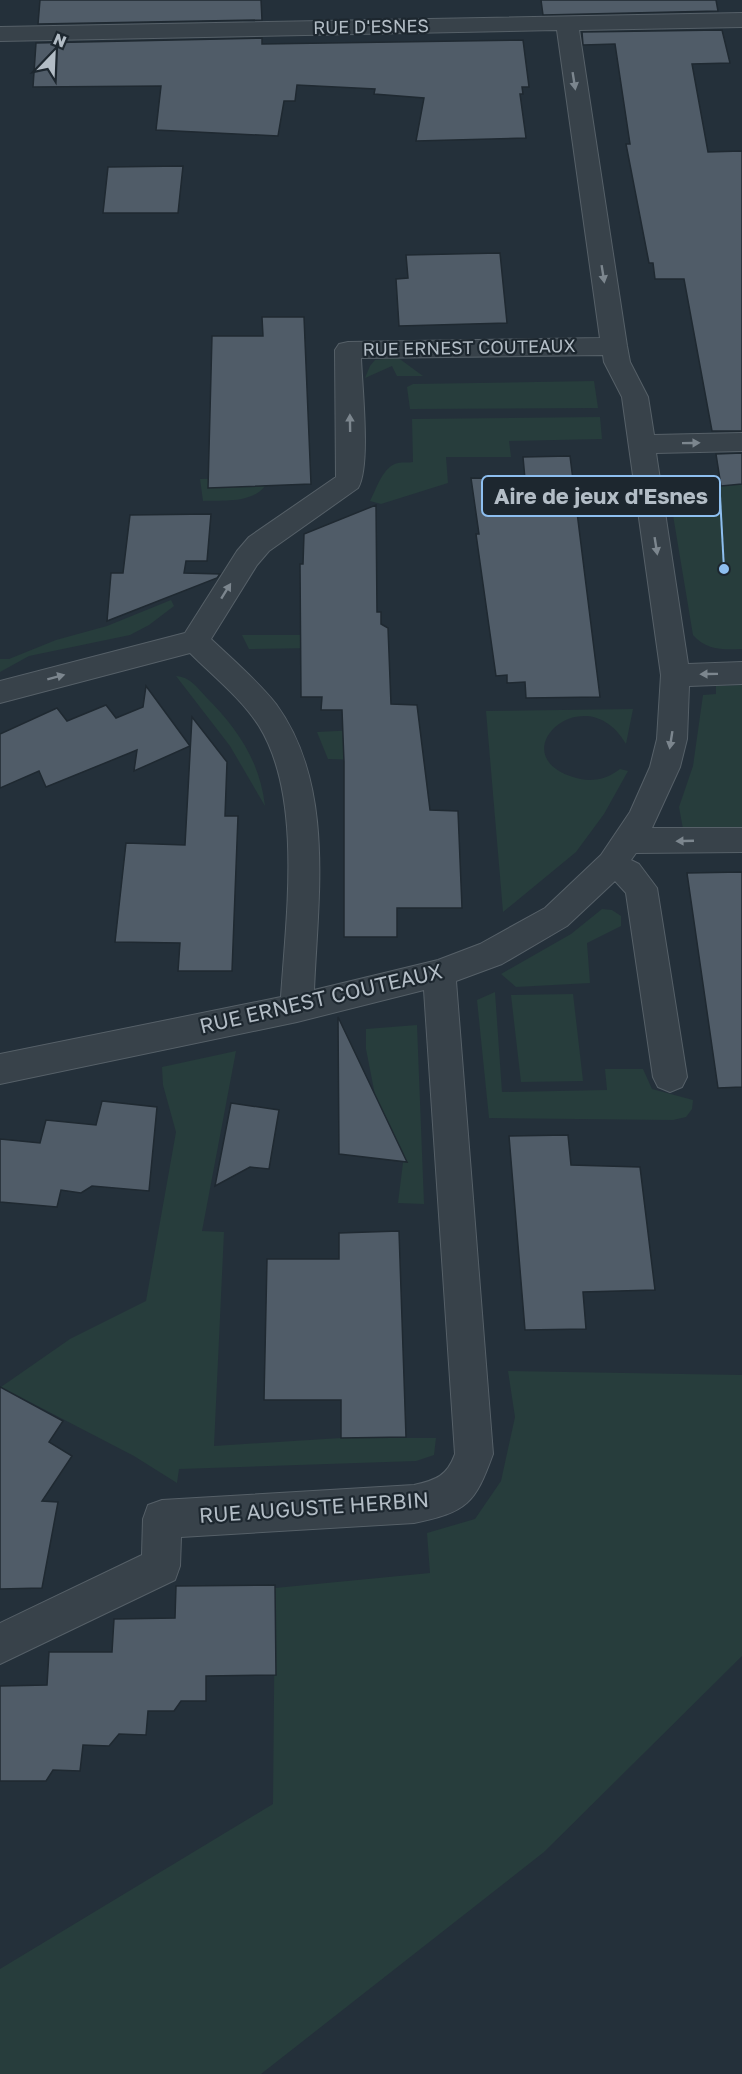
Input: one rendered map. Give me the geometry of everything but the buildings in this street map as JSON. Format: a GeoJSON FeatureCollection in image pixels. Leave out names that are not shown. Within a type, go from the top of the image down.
{"type":"FeatureCollection","features":[{"type":"Feature","properties":{"kind":"street","name":"RUE D'ESNES"},"geometry":{"type":"LineString","coordinates":[[0,34],[567,23],[664,11],[742,20]]}},
{"type":"Feature","properties":{"kind":"street","name":"RUE ERNEST COUTEAUX"},"geometry":{"type":"LineString","coordinates":[[0,1069],[297,1008],[439,974],[491,954],[556,917],[620,852],[642,818],[665,767],[672,739],[675,675],[634,397],[617,362],[614,346],[567,23]]}},
{"type":"Feature","properties":{"kind":"street","name":"RUE ERNEST COUTEAUX"},"geometry":{"type":"LineString","coordinates":[[195,641],[247,558],[259,544],[350,481],[348,350],[614,346]]}},
{"type":"Feature","properties":{"kind":"street"},"geometry":{"type":"LineString","coordinates":[[641,444],[742,442]]}},
{"type":"Feature","properties":{"kind":"street"},"geometry":{"type":"LineString","coordinates":[[0,692],[195,641],[256,701],[274,724],[284,745],[301,813],[303,865],[297,1008]]}},
{"type":"Feature","properties":{"kind":"street"},"geometry":{"type":"LineString","coordinates":[[675,675],[742,673]]}},
{"type":"Feature","properties":{"kind":"street"},"geometry":{"type":"LineString","coordinates":[[669,1077],[641,888],[628,873],[620,852],[742,840]]}},
{"type":"Feature","properties":{"kind":"street","name":"RUE AUGUSTE HERBIN"},"geometry":{"type":"LineString","coordinates":[[0,1644],[161,1566],[162,1519],[414,1504],[445,1498],[464,1481],[474,1454],[439,974]]}},
{"type":"Feature","properties":{"kind":"green space"},"geometry":{"type":"Polygon","coordinates":[[[397,357],[423,376],[397,376],[392,366],[365,378],[375,360],[397,357]]]}},
{"type":"Feature","properties":{"kind":"green space"},"geometry":{"type":"Polygon","coordinates":[[[594,381],[598,408],[410,409],[407,387],[413,384],[594,381]]]}},
{"type":"Feature","properties":{"kind":"green space"},"geometry":{"type":"Polygon","coordinates":[[[600,417],[602,439],[509,441],[511,457],[446,457],[448,483],[381,504],[370,501],[388,468],[398,463],[413,462],[412,419],[600,417]]]}},
{"type":"Feature","properties":{"kind":"green space"},"geometry":{"type":"Polygon","coordinates":[[[264,477],[265,486],[252,496],[236,500],[203,501],[200,479],[264,477]]]}},
{"type":"Feature","properties":{"kind":"green space"},"geometry":{"type":"Polygon","coordinates":[[[742,484],[742,649],[722,649],[703,644],[693,635],[668,485],[742,484]]]}},
{"type":"Feature","properties":{"kind":"green space"},"geometry":{"type":"Polygon","coordinates":[[[171,600],[174,606],[149,625],[130,635],[29,656],[0,672],[0,659],[9,659],[56,640],[107,626],[171,600]]]}},
{"type":"Feature","properties":{"kind":"green space"},"geometry":{"type":"Polygon","coordinates":[[[242,635],[316,635],[315,648],[249,649],[242,635]]]}},
{"type":"Feature","properties":{"kind":"green space"},"geometry":{"type":"Polygon","coordinates":[[[176,676],[189,680],[196,686],[237,733],[258,774],[265,806],[230,746],[176,676]]]}},
{"type":"Feature","properties":{"kind":"green space"},"geometry":{"type":"Polygon","coordinates":[[[742,685],[742,827],[683,829],[679,807],[693,766],[703,695],[716,694],[716,686],[742,685]]]}},
{"type":"Feature","properties":{"kind":"green space"},"geometry":{"type":"Polygon","coordinates":[[[633,709],[626,744],[609,724],[590,716],[572,718],[557,726],[547,738],[544,752],[552,766],[573,777],[586,780],[598,779],[609,776],[620,769],[628,771],[604,814],[576,852],[503,912],[486,711],[633,709]]]}},
{"type":"Feature","properties":{"kind":"green space"},"geometry":{"type":"Polygon","coordinates":[[[358,730],[361,760],[328,759],[317,732],[358,730]]]}},
{"type":"Feature","properties":{"kind":"green space"},"geometry":{"type":"Polygon","coordinates":[[[602,909],[612,910],[621,916],[621,926],[587,943],[590,983],[516,987],[501,974],[571,934],[602,909]]]}},
{"type":"Feature","properties":{"kind":"green space"},"geometry":{"type":"Polygon","coordinates":[[[495,992],[502,1092],[607,1090],[605,1069],[643,1069],[652,1089],[693,1100],[692,1109],[686,1117],[673,1120],[489,1118],[477,1000],[495,992]]]}},
{"type":"Feature","properties":{"kind":"green space"},"geometry":{"type":"Polygon","coordinates":[[[573,994],[583,1081],[521,1082],[511,995],[573,994]]]}},
{"type":"Feature","properties":{"kind":"green space"},"geometry":{"type":"Polygon","coordinates":[[[417,1025],[424,1204],[398,1203],[404,1155],[375,1095],[366,1049],[366,1029],[417,1025]]]}},
{"type":"Feature","properties":{"kind":"green space"},"geometry":{"type":"Polygon","coordinates":[[[236,1051],[202,1231],[224,1232],[214,1446],[341,1438],[436,1438],[434,1455],[416,1461],[179,1469],[177,1483],[134,1456],[1,1387],[70,1339],[146,1301],[176,1132],[163,1085],[162,1067],[236,1051]]]}},
{"type":"Feature","properties":{"kind":"green space"},"geometry":{"type":"Polygon","coordinates":[[[508,1371],[742,1375],[742,1656],[544,1852],[261,2074],[0,2074],[0,1969],[273,1804],[275,1588],[430,1573],[427,1533],[475,1519],[501,1481],[515,1417],[508,1371]]]}},
{"type":"Feature","properties":{"kind":"place","name":"Aire de jeux d'Esnes"},"geometry":{"type":"Point","coordinates":[724,569]}}]}
